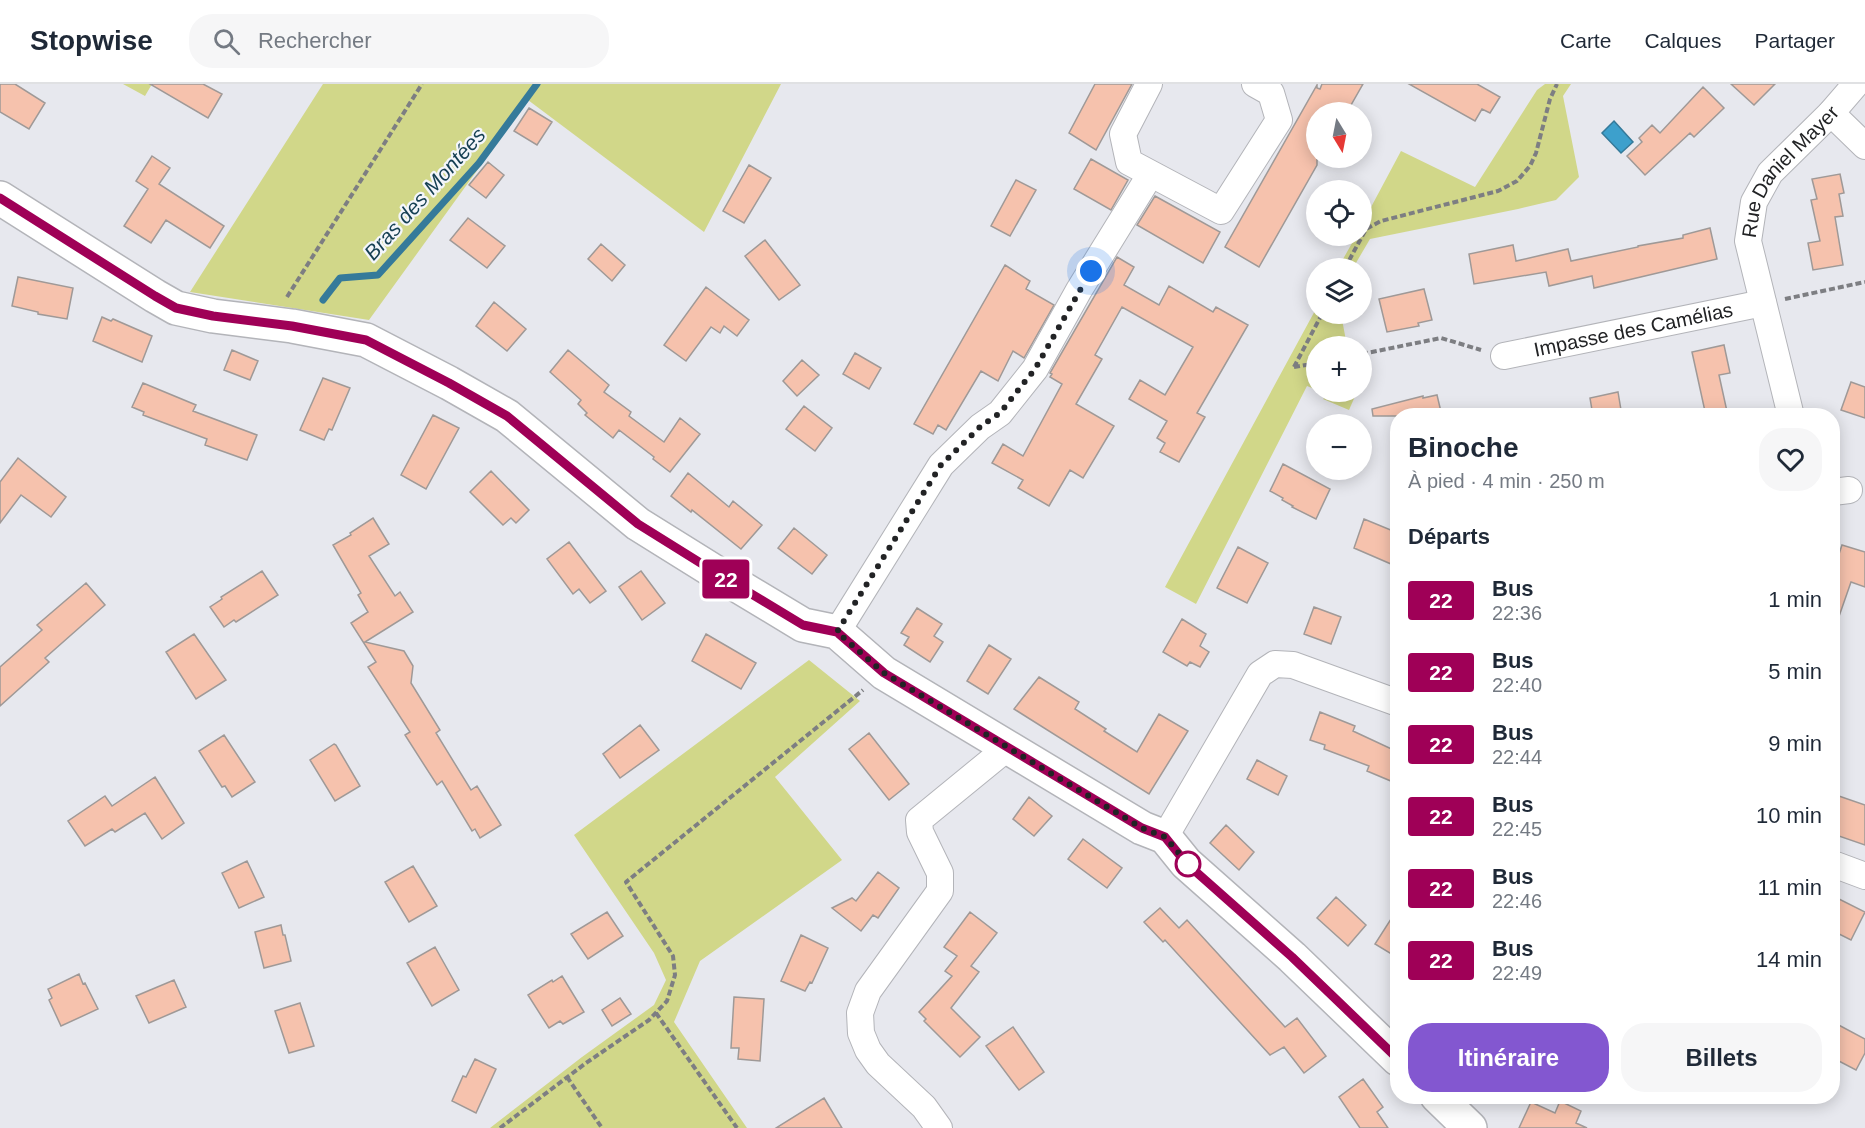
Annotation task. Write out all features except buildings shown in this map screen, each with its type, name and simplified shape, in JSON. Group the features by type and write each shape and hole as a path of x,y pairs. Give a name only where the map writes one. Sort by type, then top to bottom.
{"street":[{"path":"1149,84 1124,134 1129,162 1221,212 1279,120 1271,93 1255,84"},
{"name":"Rue Daniel Mayer","path":"1789,408 1748,241 1754,202 1770,173 1857,84"},
{"path":"1831,112 1865,146"},
{"path":"837,632 941,465 981,426 1000,413 1035,369 1079,290 1150,175"},
{"path":"0,198 176,308 366,340 507,416 638,524 803,625 837,632 884,673 1142,828 1165,837 1186,863 1292,957 1390,1051"},
{"name":"Impasse des Camélias","path":"1504,356 1763,303"},
{"path":"1165,837 1260,674 1275,664 1293,665 1390,700"},
{"path":"939,1128 924,1107 878,1064 868,1050 861,1033 860,1013 868,991 940,891 940,873 920,832 919,820 1006,748"},
{"path":"1840,867 1865,876"},
{"path":"1445,1104 1470,1128"}],"path":[{"path":"271,323 422,84"},
{"path":"1350,258 1366,229 1381,221 1498,191 1517,181 1530,166 1536,153 1550,99 1557,84"},
{"path":"1763,303 1865,282"},
{"path":"1372,352 1441,338 1504,356"},
{"path":"1306,344 1294,367 1306,365"},
{"path":"500,1128 567,1077 649,1020 667,1000 675,975 673,956 626,882 884,673"},
{"path":"656,1013 737,1128"},
{"path":"567,1077 602,1128"}],"green space":[{"path":"123,84 152,84 145,96"},
{"path":"323,84 781,84 704,232 528,100 369,320 190,292"},
{"path":"1545,84 1571,84 1563,96 1579,177 1556,200 1372,239 1372,205 1401,151 1475,187 1537,90"},
{"path":"1350,246 1366,246 1359,258 1344,258"},
{"path":"1308,324 1343,324 1345,336 1306,336 1306,388 1196,604 1165,587"},
{"path":"1330,402 1352,402 1349,410"},
{"path":"809,660 860,701 775,777 842,860 700,961 674,1022 747,1128 490,1128 654,1005 666,980 654,953 574,835"}],"water":[{"path":"1614,121 1633,142 1621,153 1602,133"}],"waterway":[{"name":"Bras des Montées","path":"323,300 340,278 378,275 479,163 537,84"}],"bus line":[{"name":"22","path":"0,198 176,308 366,340 507,416 638,524 803,625 837,632 884,673 1142,828 1165,837 1186,863 1292,957 1390,1051"}],"route":[{"path":"1091,271 1035,369 1000,413 981,426 941,465 837,632 884,673 1142,828 1165,837 1188,864"}]}
